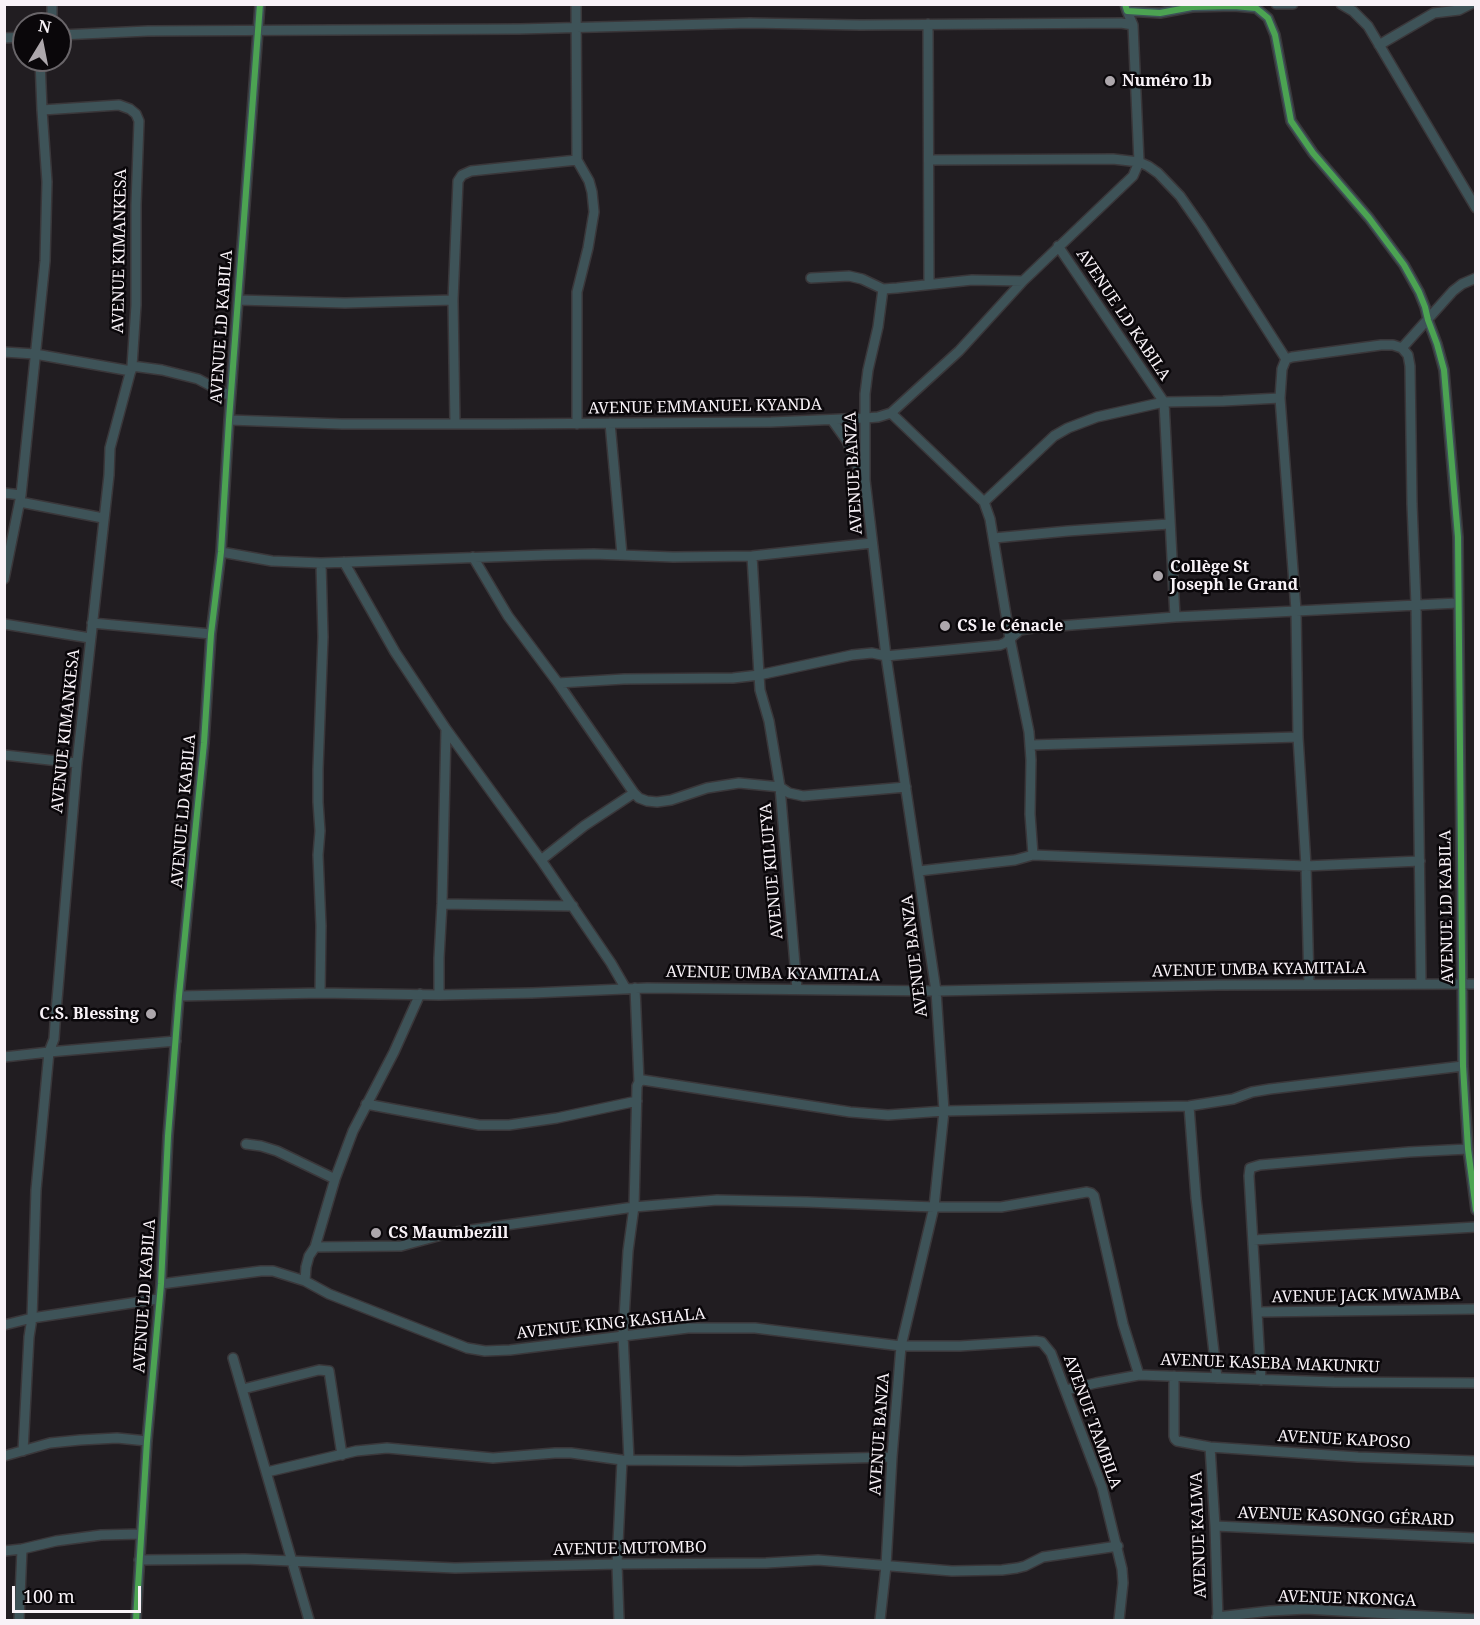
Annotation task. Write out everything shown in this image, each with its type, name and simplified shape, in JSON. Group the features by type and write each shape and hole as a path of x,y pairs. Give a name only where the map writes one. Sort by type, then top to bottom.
{"street":[{"name":"AVENUE LD KABILA","path":"136,1620 168,1136 179,996 204,743 211,634 222,552 230,396 260,4"},
{"path":"576,4 577,160 589,181 594,212 577,292 577,424"},
{"path":"1276,4 1293,4"},
{"path":"1341,4 1353,11 1368,26 1476,208"},
{"path":"1379,45 1434,14 1459,10 1471,4"},
{"name":"AVENUE LD KABILA","path":"1257,6 1268,18 1275,35 1291,121 1313,153 1369,218 1404,265 1425,307 1444,370 1458,537 1463,1066 1467,1149 1476,1210"},
{"path":"1126,8 1160,13 1192,7 1257,6"},
{"path":"1126,8 1133,25 1139,162"},
{"path":"72,34 258,29 577,28 750,23 1121,23 1133,25"},
{"path":"928,24 929,284"},
{"path":"4,579 20,498 45,261 47,182 40,72"},
{"name":"AVENUE KIMANKESA","path":"23,1451 32,1318 36,1190 49,1052 54,1039 77,763 109,476 110,448 131,368 136,305 139,121 130,109 118,105 42,110"},
{"path":"929,160 1113,159 1139,162 1148,166 1180,196 1286,359"},
{"path":"455,424 453,300 458,181 462,175 471,171 577,160"},
{"name":"AVENUE EMMANUEL KYANDA","path":"229,420 342,424 577,424 832,420 878,417 891,412 959,351 1058,246 1133,177 1139,162"},
{"name":"AVENUE LD KABILA","path":"1058,246 1164,402 1175,617"},
{"path":"811,278 849,276 862,279 883,289 972,280 1023,281"},
{"path":"1309,984 1306,866 1298,737 1296,610 1280,398 1282,369 1286,359 1292,357 1381,345 1402,348 1453,291 1476,278"},
{"name":"AVENUE BANZA","path":"880,1620 901,1346 934,1207 944,1111 936,991 920,871 886,656 866,480 865,394 883,289"},
{"path":"238,300 345,303 453,300"},
{"name":"AVENUE LD KABILA","path":"1402,348 1408,355 1410,366 1421,983"},
{"path":"4,352 162,370 207,383 230,396"},
{"path":"984,502 1054,436 1097,417 1164,402 1280,398"},
{"path":"891,412 984,502 994,538 1010,639 1024,702 1030,746 1030,814 1033,855"},
{"path":"832,420 847,441 859,470 866,480"},
{"path":"610,423 622,555"},
{"path":"4,493 103,518"},
{"path":"994,538 1169,524"},
{"path":"222,552 272,561 321,563 594,554 673,557 752,556 872,543"},
{"name":"AVENUE KILUFYA","path":"752,556 760,690 769,721 780,787 797,989"},
{"path":"473,557 508,616 639,798 657,802 671,800 706,788 740,783 780,787 789,793 803,796 906,788"},
{"path":"344,562 384,636 446,729 541,860 630,989 639,1082 637,1086 634,1207 628,1251 623,1335 626,1460 617,1564 619,1620"},
{"path":"320,993 318,802 323,637 321,563"},
{"path":"558,683 624,679 733,678 759,675 852,655 872,653 886,656 1000,645 1020,630 1033,628 1175,617 1458,603"},
{"path":"92,623 211,634"},
{"path":"4,624 90,638"},
{"path":"439,995 446,729"},
{"path":"1030,746 1298,737"},
{"path":"4,755 77,763"},
{"path":"541,860 584,826 634,793"},
{"path":"920,871 1015,860 1033,855 1306,866 1420,861"},
{"path":"442,904 573,906"},
{"name":"AVENUE UMBA KYAMITALA","path":"179,996 320,993 439,995 630,989 936,991 1309,984 1476,984"},
{"path":"305,1281 307,1262 315,1247 335,1179 353,1131 394,1052 420,994"},
{"path":"4,1057 176,1041"},
{"path":"639,1082 643,1080 878,1115 944,1111 1189,1106 1233,1100 1252,1092 1270,1089 1463,1066"},
{"path":"366,1104 479,1125 509,1125 637,1101"},
{"path":"1189,1106 1196,1198 1217,1378"},
{"path":"246,1144 277,1151 335,1179"},
{"path":"1261,1380 1250,1168 1467,1149"},
{"path":"315,1247 401,1246 449,1233 634,1207 717,1200 1001,1207 1082,1192 1091,1193 1095,1201 1123,1323 1139,1375"},
{"path":"1253,1240 1476,1227"},
{"name":"AVENUE KING KASHALA","path":"160,1284 273,1271 305,1281 329,1294 467,1348 485,1351 510,1350 688,1328 754,1328 901,1346 960,1347 1042,1342"},
{"path":"4,1325 32,1318 158,1299"},
{"name":"AVENUE JACK MWAMBA","path":"1257,1312 1476,1310"},
{"name":"AVENUE TAMBILA","path":"1042,1342 1051,1353 1102,1486 1122,1569 1123,1583 1119,1620"},
{"path":"233,1358 309,1620"},
{"path":"243,1389 319,1370 329,1371 342,1455"},
{"name":"AVENUE KASEBA MAKUNKU","path":"1065,1390 1139,1375 1346,1383 1476,1383"},
{"name":"AVENUE KAPOSO","path":"1174,1376 1174,1439 1210,1447 1358,1457 1476,1461"},
{"path":"4,1456 50,1443 117,1438 147,1441"},
{"name":"AVENUE KALWA","path":"1210,1447 1217,1619"},
{"path":"267,1472 356,1451 387,1448 493,1458 555,1453 626,1460 741,1461 892,1457"},
{"name":"AVENUE KASONGO GÉRARD","path":"1215,1527 1476,1538"},
{"path":"4,1551 101,1535 141,1534"},
{"name":"AVENUE MUTOMBO","path":"139,1560 245,1558 456,1568 766,1563 818,1560 952,1571 1002,1570 1025,1566 1043,1557 1118,1546"},
{"path":"18,1620 22,1549"},
{"name":"AVENUE NKONGA","path":"1217,1619 1270,1611 1306,1609 1476,1619"}],"cycle path":[{"path":"136,1620 147,1441 161,1284 168,1136 179,996 204,743 211,634 221,552 260,4"},
{"path":"1125,4 1127,11 1160,13 1192,7 1256,8 1268,18 1275,35 1291,121 1313,153 1369,218 1404,265 1419,292 1437,344 1444,370 1458,537 1463,1066 1468,1149 1476,1210"}],"place":[{"name":"Numéro 1b","path":"1110,81"},
{"name":"Collège St Joseph le Grand","path":"1158,576"},
{"name":"CS le Cénacle","path":"945,626"},
{"name":"C.S. Blessing","path":"151,1014"},
{"name":"CS Maumbezill","path":"376,1233"}]}
